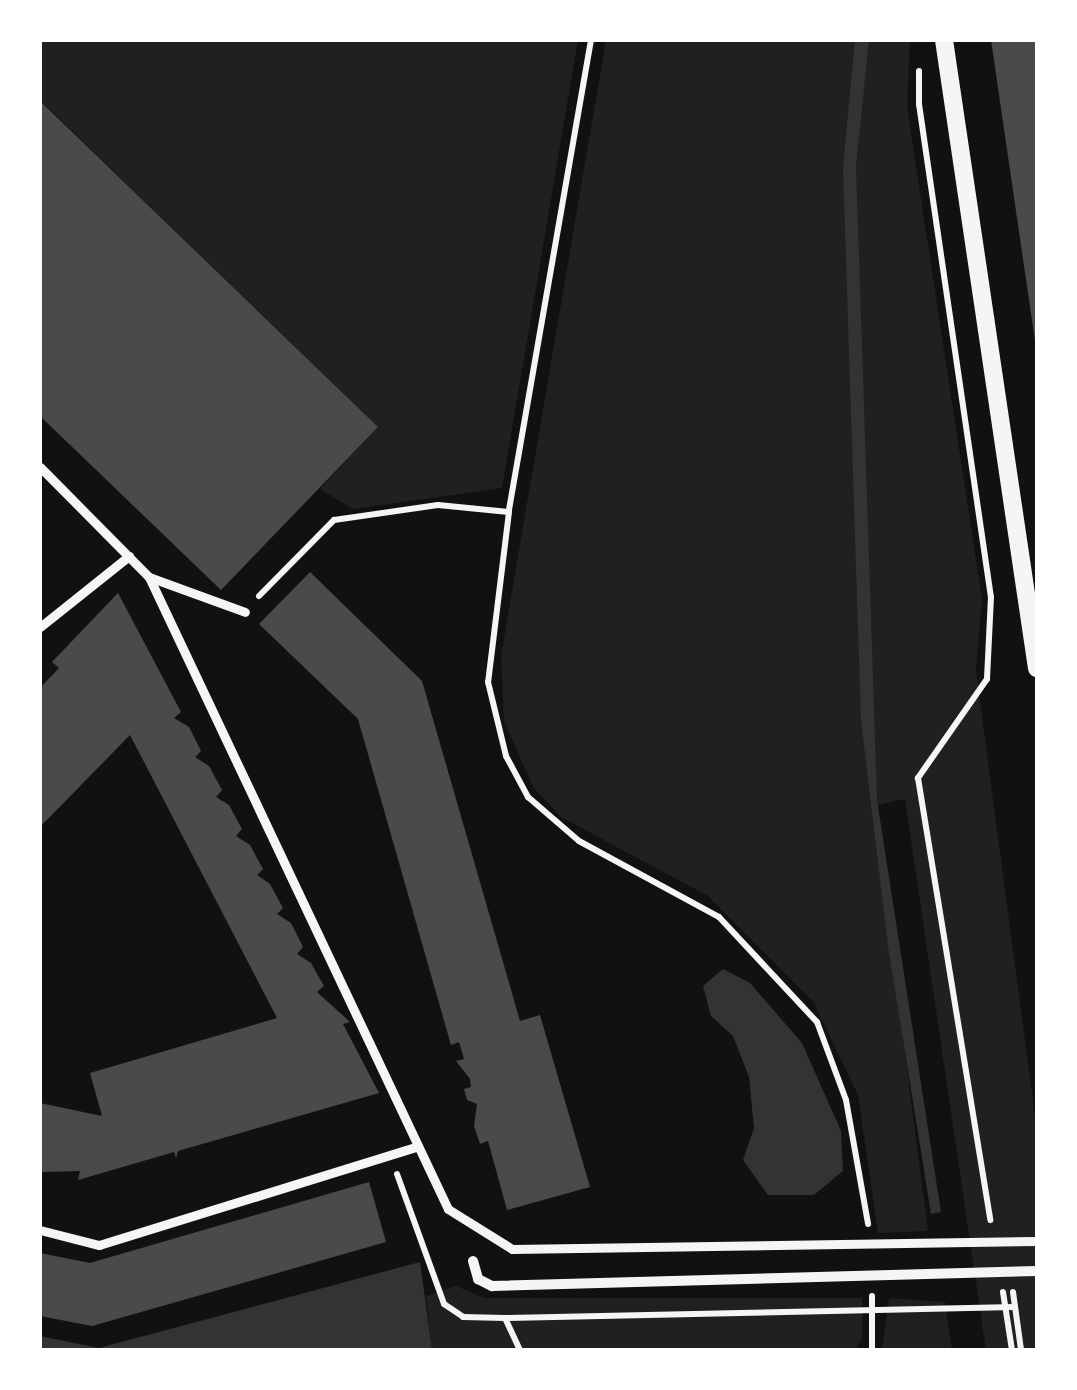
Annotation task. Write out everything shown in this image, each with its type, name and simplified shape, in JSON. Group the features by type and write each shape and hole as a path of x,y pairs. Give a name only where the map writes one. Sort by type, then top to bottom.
{"street":[{"path":"944,40 1037,668"},
{"path":"40,467 148,577 448,1209 512,1249 870,1248 1037,1241"},
{"path":"40,626 129,556"},
{"path":"148,577 245,612"},
{"path":"40,1230 99,1244 416,1147"},
{"path":"473,1261 478,1279 492,1286 1037,1272"}],"path":[{"path":"592,40 509,512 488,682 506,756 528,797 580,841 719,918 817,1022 846,1100 870,1248"},
{"path":"920,58 919,104 990,597 987,680 918,778 995,1245"},
{"path":"245,612 334,520 438,505 509,512"},
{"path":"390,1158 413,1211"},
{"path":"1005,1272 1012,1350"},
{"path":"872,1350 873,1275"},
{"path":"505,1318 872,1314 1010,1307"},
{"path":"1010,1307 1021,1350"}],"shaded area":[{"path":"40,40 578,40 502,488 353,509 320,489 378,427 40,100"},
{"path":"606,40 910,40 907,107 982,599 976,671 1037,1131 1037,1350 986,1350 905,799 873,806 928,1231 878,1233 858,1095 813,1001 708,896 561,817 533,787 504,721 501,656"},
{"path":"855,40 869,40 856,166 877,800 941,1212 931,1214 888,946 861,720 843,168"},
{"path":"723,969 750,983 802,1043 841,1131 843,1171 814,1195 768,1195 743,1160 754,1128 749,1077 733,1036 711,1016 703,986"},
{"path":"420,1262 432,1350 40,1350 40,1336 99,1348"},
{"path":"456,1286 484,1298 862,1298 862,1339 854,1350 432,1350 426,1296"},
{"path":"889,1298 945,1302 952,1350 882,1350"}],"building":[{"path":"991,40 1037,40 1037,341 1035,341"},
{"path":"40,101 378,427 221,590 40,416"},
{"path":"310,572 422,681 520,1021 540,1015 590,1187 507,1210 488,1141 480,1144 474,1126 477,1104 467,1100 464,1089 471,1087 470,1079 456,1061 464,1059 459,1042 451,1045 358,719 259,624"},
{"path":"118,593 181,712 174,718 189,727 201,751 195,757 209,766 222,790 216,797 229,805 242,829 236,836 250,845 263,869 257,875 270,884 283,908 277,914 291,923 303,947 297,954 311,963 324,986 317,992 350,1022 343,1024 379,1093 178,1151 176,1158 174,1152 78,1180 80,1171 40,1172 40,1103 102,1116 90,1073 277,1018 130,735 40,827 40,688 59,668 52,662"},
{"path":"369,1182 386,1242 92,1326 40,1316 40,1253 90,1263"}]}
